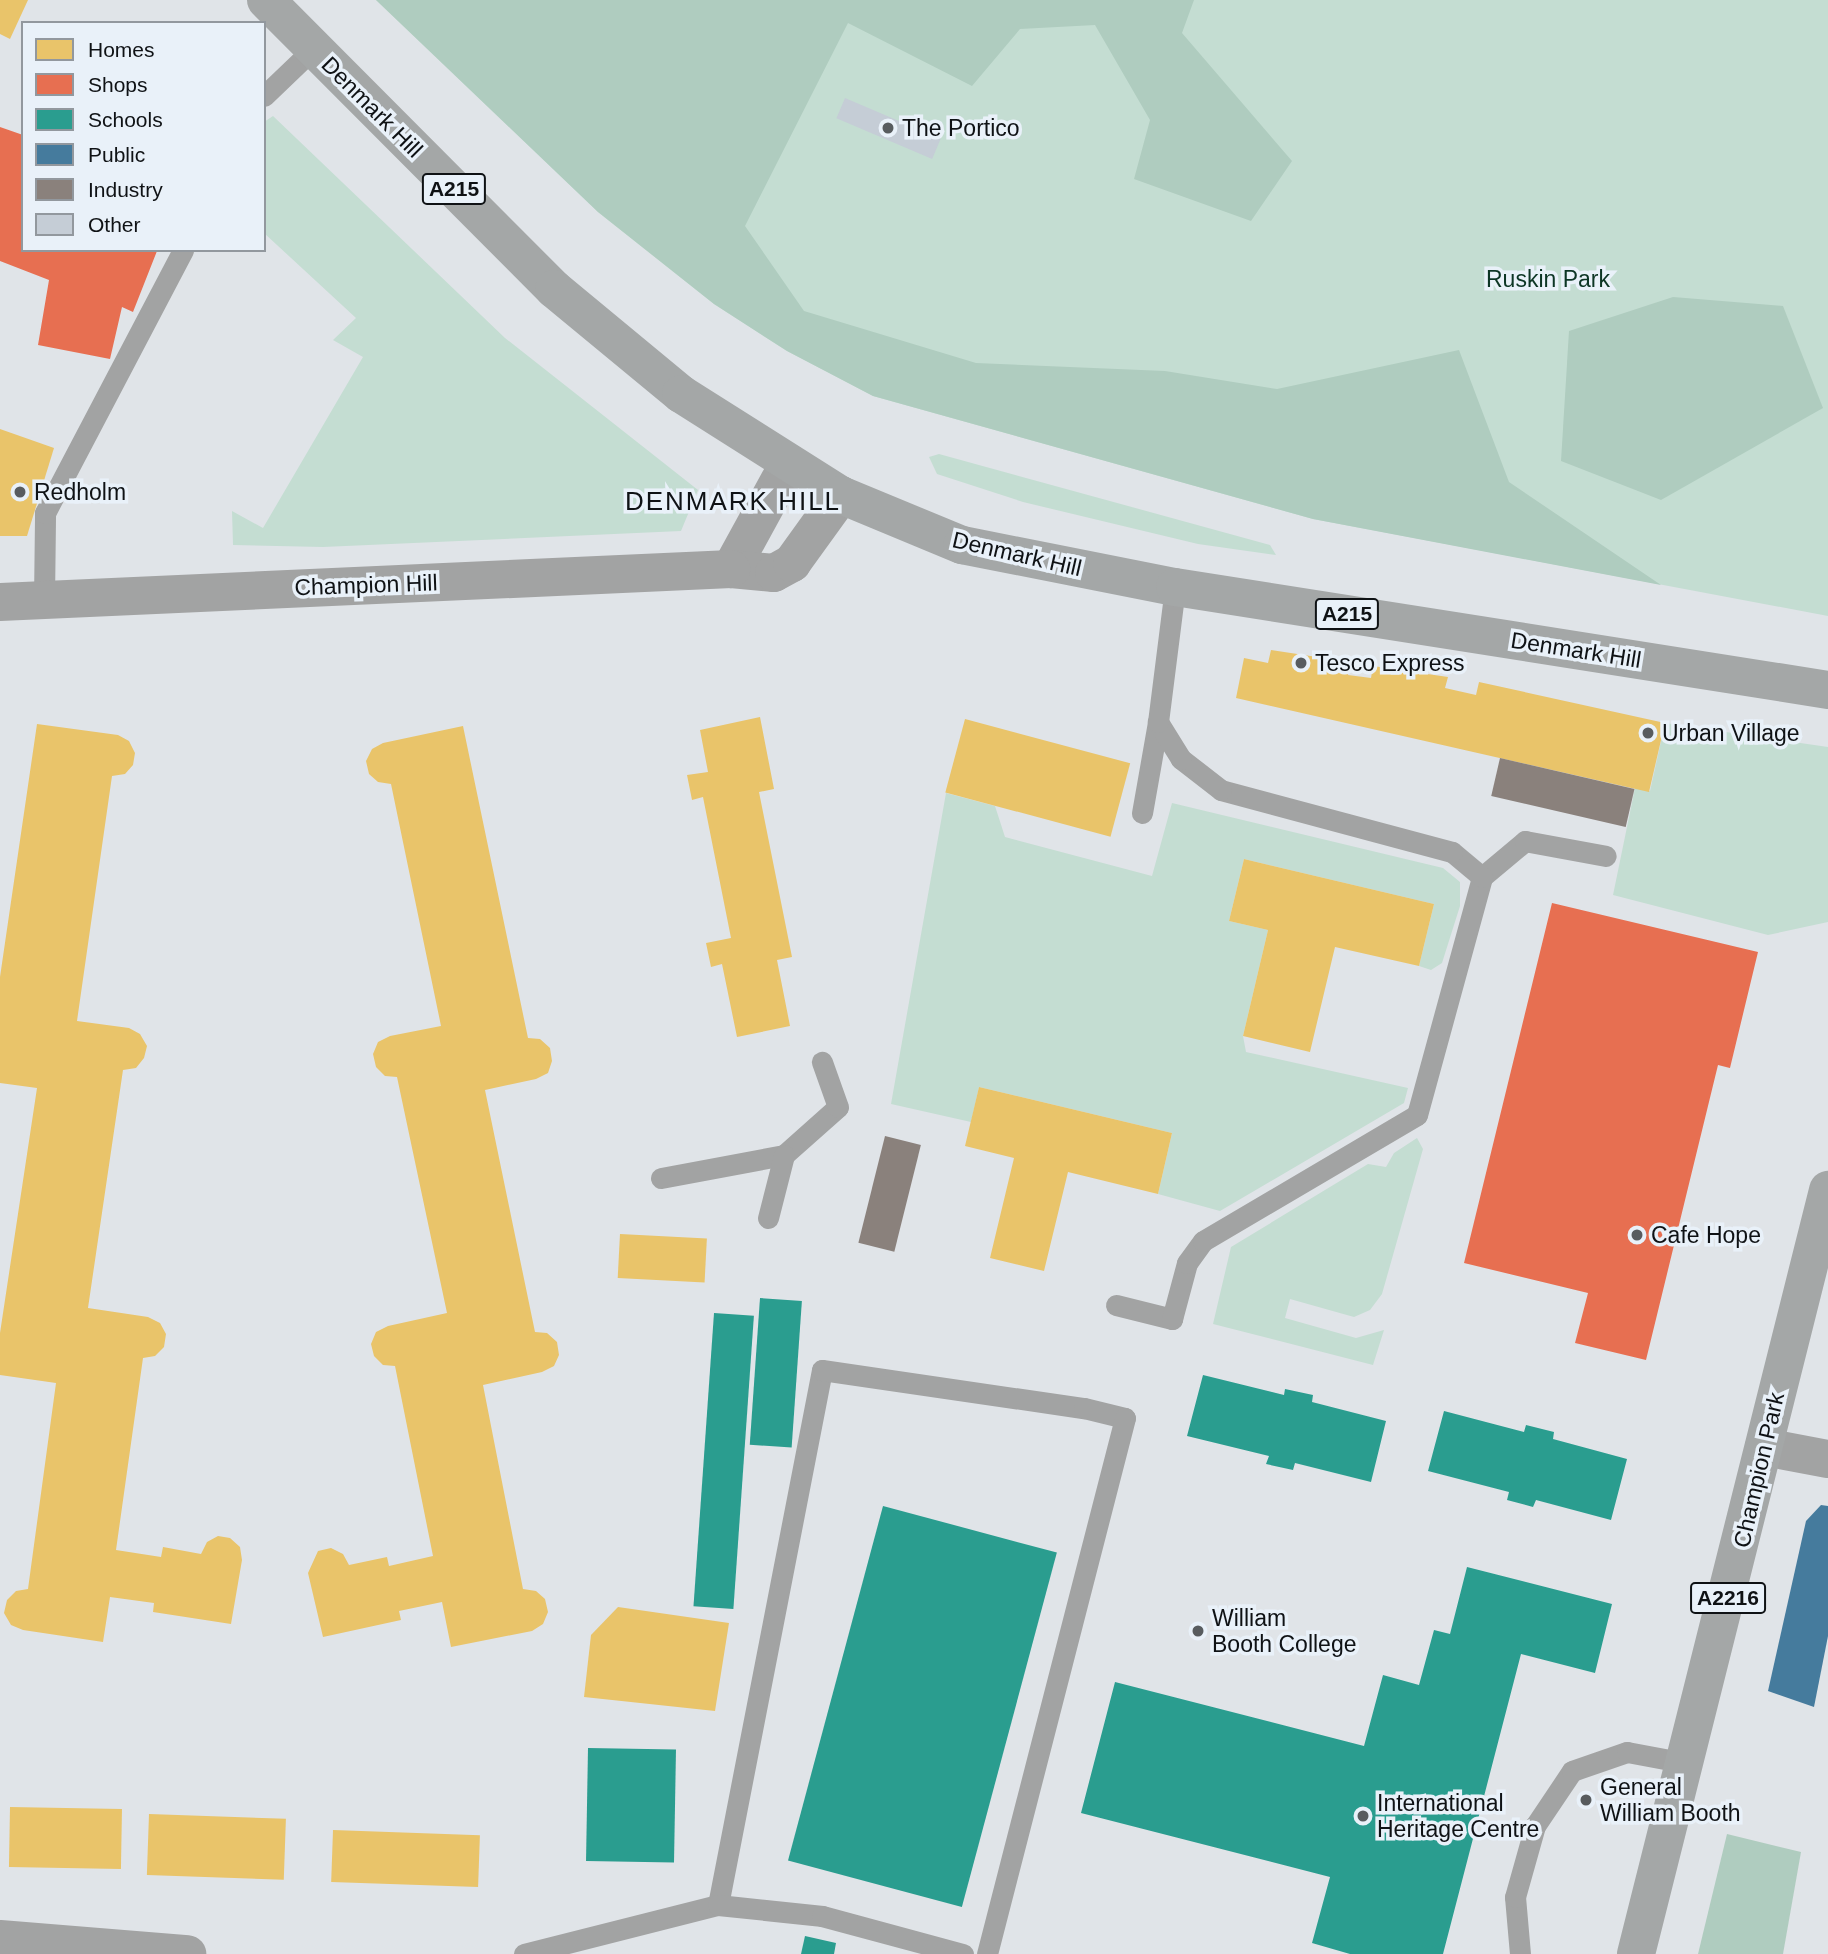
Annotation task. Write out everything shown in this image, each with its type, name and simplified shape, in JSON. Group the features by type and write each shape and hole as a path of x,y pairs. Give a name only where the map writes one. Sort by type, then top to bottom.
{"main road":[{"name":"Denmark Hill","path":"266,0 554,289 681,394 841,495 962,545 1175,587 1828,690"},
{"name":"Champion Park","path":"1636,1954 1828,1190"}],"street":[{"path":"731,569 789,463"},
{"name":"Champion Hill","path":"0,602 731,569 774,573 792,563 841,495"},
{"path":"1764,1447 1828,1459"},
{"path":"0,1939 187,1954"}],"lane":[{"path":"266,94 314,48"},
{"path":"44,600 45,513 182,252"},
{"path":"1142,813 1158,723 1175,587"},
{"path":"1158,723 1181,759 1221,790 1452,852 1482,877"},
{"path":"1116,1305 1172,1319 1187,1263 1203,1241 1417,1115 1482,877 1525,841 1606,856"},
{"path":"661,1178 784,1154 838,1107 822,1062"},
{"path":"768,1218 784,1154"},
{"path":"718,1905 822,1370 1084,1408 1125,1418 987,1954"},
{"path":"1520,1954 1515,1897 1535,1826 1572,1771 1627,1752 1686,1763"},
{"path":"524,1954 718,1905 822,1916 963,1954"}],"green space":[{"name":"Ruskin Park","path":"376,0 1828,0 1828,616 1313,519 873,396 787,351 714,304 598,212"},
{"path":"376,0 1194,0 1182,33 1292,161 1251,221 1134,179 1150,120 1095,25 1020,29 972,86 848,23 745,226 804,311 976,363 1165,371 1277,389 1459,350 1509,482 1661,585 1313,519 873,396 787,351 714,304 598,212"},
{"path":"273,116 505,338 698,490 681,531 323,547 233,545 232,511 263,528 363,357 333,340 356,318 266,235 266,121"},
{"path":"1673,297 1783,306 1823,408 1661,500 1561,461 1569,331"},
{"path":"939,454 1270,545 1276,555 1198,544 1023,502 937,474 929,457"},
{"path":"1665,723 1828,747 1828,922 1768,935 1613,895 1635,788 1650,791"},
{"path":"946,793 995,806 1005,837 1152,876 1172,803 1443,868 1460,882 1460,906 1442,963 1431,970 1419,966 1434,904 1244,859 1229,921 1268,930 1243,1036 1246,1052 1408,1088 1404,1103 1220,1211 1158,1194 1172,1133 979,1087 971,1122 891,1104"},
{"path":"1417,1138 1423,1149 1382,1294 1370,1310 1354,1317 1290,1299 1285,1318 1356,1338 1384,1330 1373,1365 1213,1324 1231,1247 1368,1164 1386,1167 1394,1153"},
{"path":"1727,1834 1801,1852 1783,1954 1698,1954"}],"building: Homes":[{"path":"0,0 28,0 10,39 0,34"},
{"name":"Redholm","path":"0,429 54,448 27,536 0,536"},
{"path":"1271,650 1350,662 1348,675 1371,678 1373,666 1448,677 1445,688 1476,695 1479,682 1665,723 1649,792 1236,698 1244,658 1268,663"},
{"path":"760,717 774,789 759,792 792,957 777,960 790,1026 737,1037 722,964 711,967 706,943 731,938 703,797 692,800 687,775 708,772 700,730"},
{"path":"965,719 1130,763 1111,837 945,792"},
{"path":"37,724 118,735 129,741 135,753 133,765 125,774 112,776 77,1021 129,1028 140,1034 147,1046 144,1058 136,1068 123,1070 88,1308 148,1317 160,1323 166,1334 164,1347 155,1356 143,1358 116,1550 161,1557 163,1547 201,1554 207,1542 218,1536 230,1538 240,1547 242,1560 231,1624 153,1612 154,1603 110,1597 103,1642 23,1630 11,1625 4,1613 7,1600 16,1591 28,1589 56,1383 0,1375 0,1333 37,1088 0,1083 0,977"},
{"path":"463,726 528,1038 540,1039 550,1048 552,1061 548,1073 536,1079 485,1090 535,1332 547,1333 557,1342 559,1355 554,1366 542,1372 483,1385 523,1589 536,1591 545,1599 548,1612 543,1624 532,1631 451,1647 442,1602 399,1611 401,1620 323,1637 308,1573 318,1551 331,1548 343,1554 349,1565 387,1557 389,1566 433,1556 395,1366 383,1365 374,1356 371,1344 376,1332 388,1326 447,1313 397,1077 385,1076 376,1067 373,1054 378,1042 390,1036 441,1026 391,784 378,782 369,774 366,761 372,749 383,743"},
{"path":"1244,859 1434,904 1419,966 1335,947 1310,1052 1243,1036 1268,930 1229,921"},
{"path":"979,1087 1172,1133 1158,1194 1068,1172 1044,1271 990,1258 1014,1158 965,1146"},
{"path":"620,1234 707,1239 705,1282 618,1278"},
{"path":"618,1607 729,1623 715,1711 584,1697 591,1635"},
{"path":"10,1807 122,1809 121,1869 9,1867"},
{"path":"149,1814 286,1819 284,1880 147,1875"},
{"path":"333,1830 480,1835 478,1887 331,1882"}],"building: Shops":[{"path":"0,127 21,134 21,252 157,252 133,312 122,307 110,359 38,345 49,280 0,261"},
{"path":"1552,903 1758,952 1730,1068 1718,1065 1646,1360 1575,1343 1588,1293 1464,1263"}],"building: Schools":[{"path":"760,1298 802,1301 792,1448 750,1445"},
{"path":"714,1313 754,1316 733,1609 693,1606"},
{"path":"1203,1375 1284,1395 1285,1389 1313,1395 1312,1402 1386,1421 1371,1482 1295,1463 1293,1470 1266,1464 1269,1456 1187,1436"},
{"path":"1444,1411 1524,1432 1526,1425 1554,1432 1553,1439 1627,1459 1611,1520 1536,1500 1533,1507 1507,1500 1509,1492 1428,1471"},
{"path":"883,1506 1057,1553 962,1907 788,1860"},
{"path":"1467,1567 1612,1604 1595,1673 1521,1654 1443,1954 1350,1954 1312,1943 1330,1877 1081,1813 1115,1682 1364,1746 1383,1675 1419,1685 1434,1630 1450,1634"},
{"path":"588,1748 676,1750 674,1863 586,1861"},
{"path":"805,1936 836,1943 834,1954 801,1954"}],"building: Public":[{"path":"1821,1505 1828,1506 1828,1636 1814,1707 1768,1691 1806,1521"}],"building: Industry":[{"path":"1500,758 1634,789 1626,827 1491,796"},
{"path":"885,1136 921,1145 894,1252 858,1243"}],"building: Other":[{"name":"The Portico","path":"845,98 941,139 932,159 836,118"}],"place":[{"name":"The Portico","path":"888,128"},
{"name":"Redholm","path":"20,492"},
{"name":"Tesco Express","path":"1301,663"},
{"name":"Urban Village","path":"1648,733"},
{"name":"Cafe Hope","path":"1637,1235"},
{"name":"William Booth College","path":"1198,1631"},
{"name":"General William Booth","path":"1586,1800"},
{"name":"International Heritage Centre","path":"1363,1816"}],"district":[{"name":"DENMARK HILL","path":"733,502"}]}
